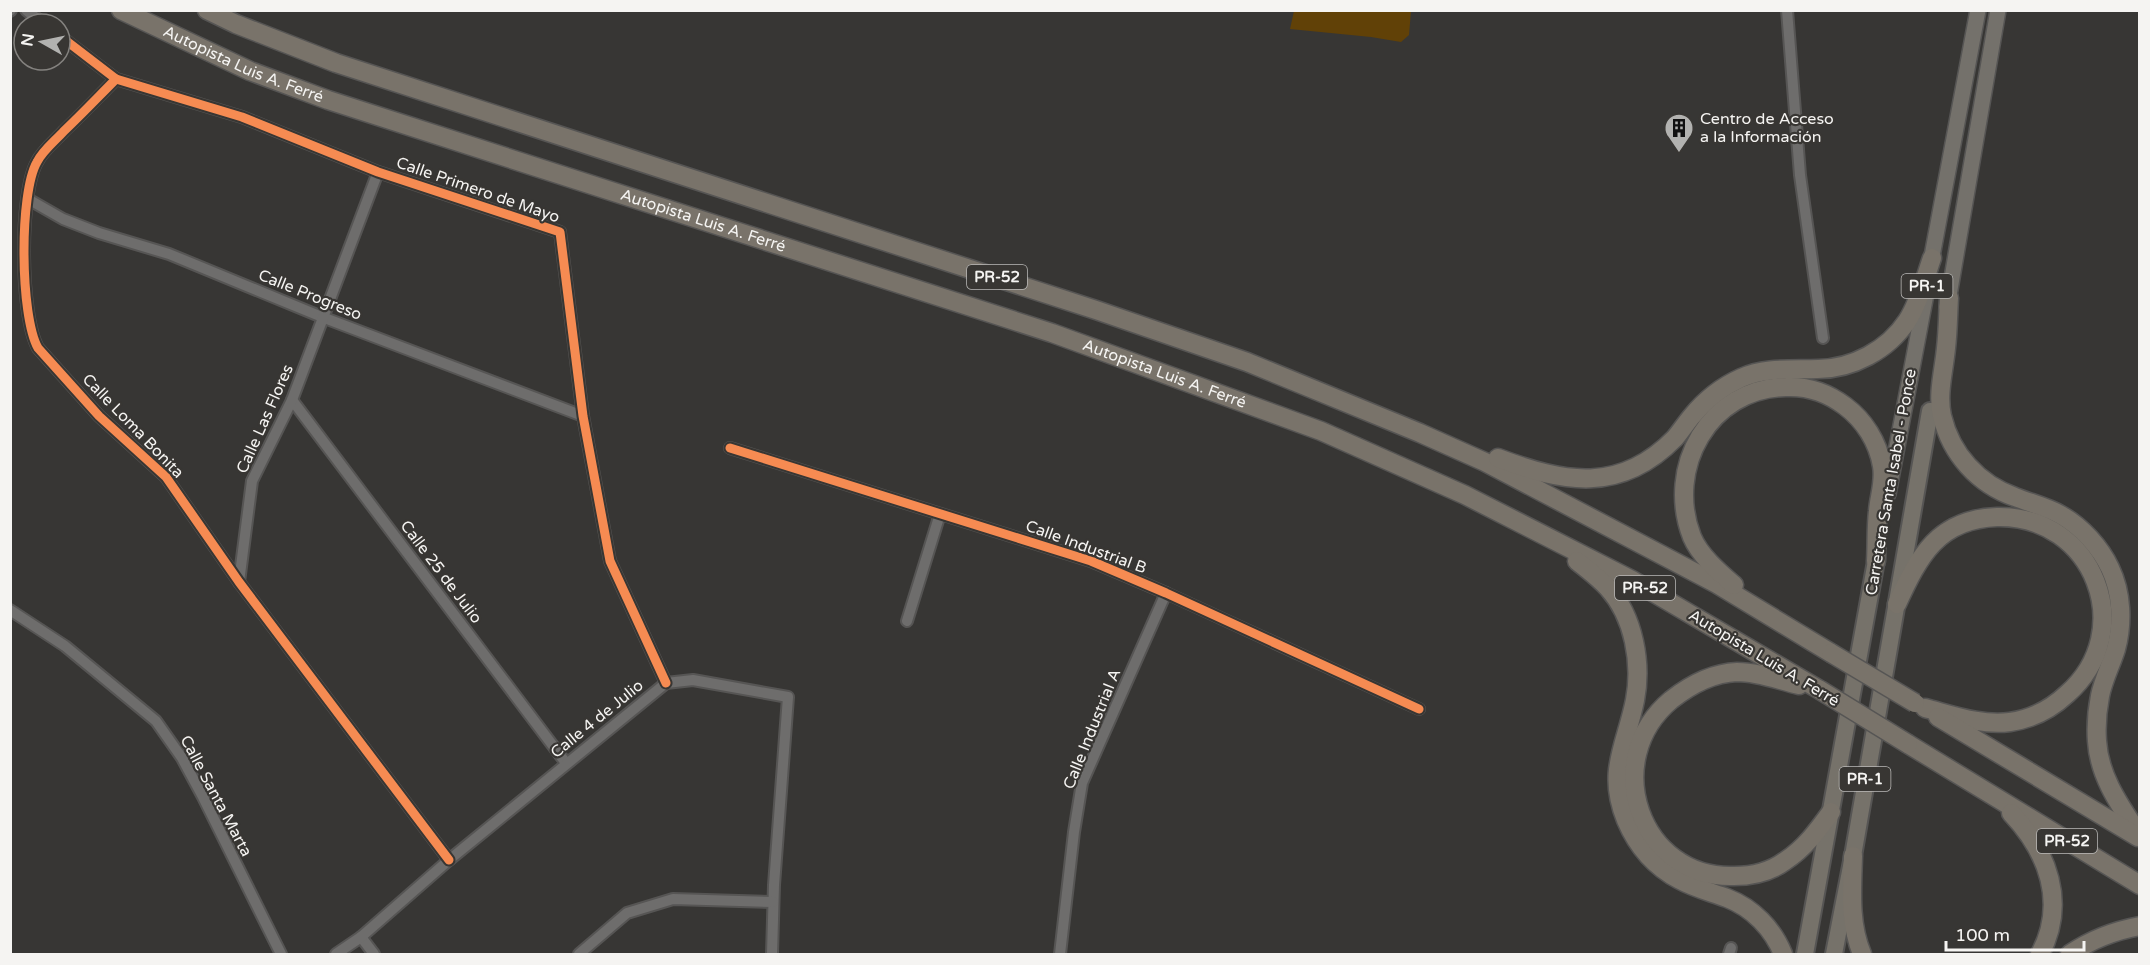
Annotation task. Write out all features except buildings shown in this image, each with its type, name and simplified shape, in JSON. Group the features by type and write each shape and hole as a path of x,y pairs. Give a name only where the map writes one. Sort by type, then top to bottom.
{"highway":[{"name":"Autopista Luis A. Ferré","path":"121,10 250,70 328,100 1059,335 1321,431 1465,495 1632,580 1820,690 2139,885"},
{"name":"PR-52","path":"207,10 236,24 336,63 1096,310 1247,362 1420,432 1506,473 1717,584 2139,837"},
{"path":"1420,432 1456,439 1503,460 1553,476 1599,479 1617,474 1646,460 1662,449 1676,437 1707,399 1743,376 1774,370 1830,369 1873,354 1907,321 1932,258"},
{"path":"1949,298 1940,394 1942,414 1956,450 1968,467 1982,480 2001,492 2061,515 2076,525 2101,554 2110,569 2118,592 2119,634 2100,695 2097,744 2103,770 2112,793 2139,837"},
{"path":"1759,610 1713,567 1693,540 1688,524 1685,499 1690,455 1698,439 1710,421 1726,406 1744,395 1761,389 1778,387 1798,386 1815,390 1839,400 1853,411 1865,426 1876,444 1882,466 1883,483 1878,510 1876,561"},
{"name":"Carretera Santa Isabel - Ponce","path":"1834,954 1930,411"},
{"path":"1465,495 1532,536 1574,558 1595,575 1618,601 1628,622 1636,659 1635,700 1617,771 1619,799 1635,838 1645,853 1660,868 1678,880 1729,899 1755,915 1778,941 1783,954"},
{"path":"1897,604 1914,567 1936,539 1971,521 2007,517 2038,523 2071,543 2091,571 2101,598 2100,643 2094,660 2082,679 2058,702 2040,713 2009,722 1973,720 1920,706"},
{"name":"Carretera Santa Isabel - Ponce","path":"1805,954 1876,561"},
{"path":"1820,690 1768,676 1737,672 1722,673 1694,684 1663,707 1649,725 1640,740 1634,764 1633,784 1645,822 1656,839 1680,861 1711,875 1749,876 1768,871 1809,843 1831,812"},
{"path":"1995,796 2032,837 2045,861 2050,879 2052,902 2049,930 2040,954"},
{"path":"1853,856 1852,912 1854,931 1862,954"},
{"path":"2070,954 2092,940 2139,926"}],"main road":[{"name":"Carretera Santa Isabel - Ponce","path":"1876,561 1978,10"},
{"name":"Carretera Santa Isabel - Ponce","path":"1930,411 1998,10"}],"street":[{"path":"1787,10 1800,175 1823,338"},
{"name":"Calle Primero de Mayo","path":"72,45 116,79 242,117 378,172 560,231 583,416 610,561 666,683"},
{"name":"Calle Loma Bonita","path":"116,79 44,151 32,174 28,199 24,268 27,309 33,339 38,348 99,416 166,477 239,582 449,860"},
{"name":"Calle Las Flores","path":"239,582 252,481 292,400 378,172"},
{"name":"Calle Progreso","path":"28,199 63,219 99,233 169,254 322,317 583,416"},
{"name":"Calle 25 de Julio","path":"292,400 566,764"},
{"name":"Calle Industrial B","path":"730,447 1091,561 1419,709"},
{"path":"907,621 940,514"},
{"name":"Calle Industrial A","path":"1060,954 1082,783 1166,593"},
{"name":"Calle Santa Marta","path":"10,610 66,646 156,721 182,758 203,797 281,954"},
{"name":"Calle 4 de Julio","path":"336,954 360,937 449,860 666,683 693,680 788,697 773,902 772,954"},
{"path":"579,954 627,913 673,899 773,902"},
{"path":"360,937 374,954"}],"shaded area":[{"path":"1294,11 1411,11 1409,35 1401,42 1290,29"}],"cycle path":[{"path":"72,45 116,79 242,117 378,172 560,232 583,416 610,561 666,683"},
{"path":"116,79 46,150 37,162 31,178 25,226 25,283 32,332 38,348 99,416 166,477 239,582 449,860"},
{"path":"730,448 1091,561 1419,709"}],"place":[{"name":"Centro de Acceso a la Información","path":"1679,154"}]}
